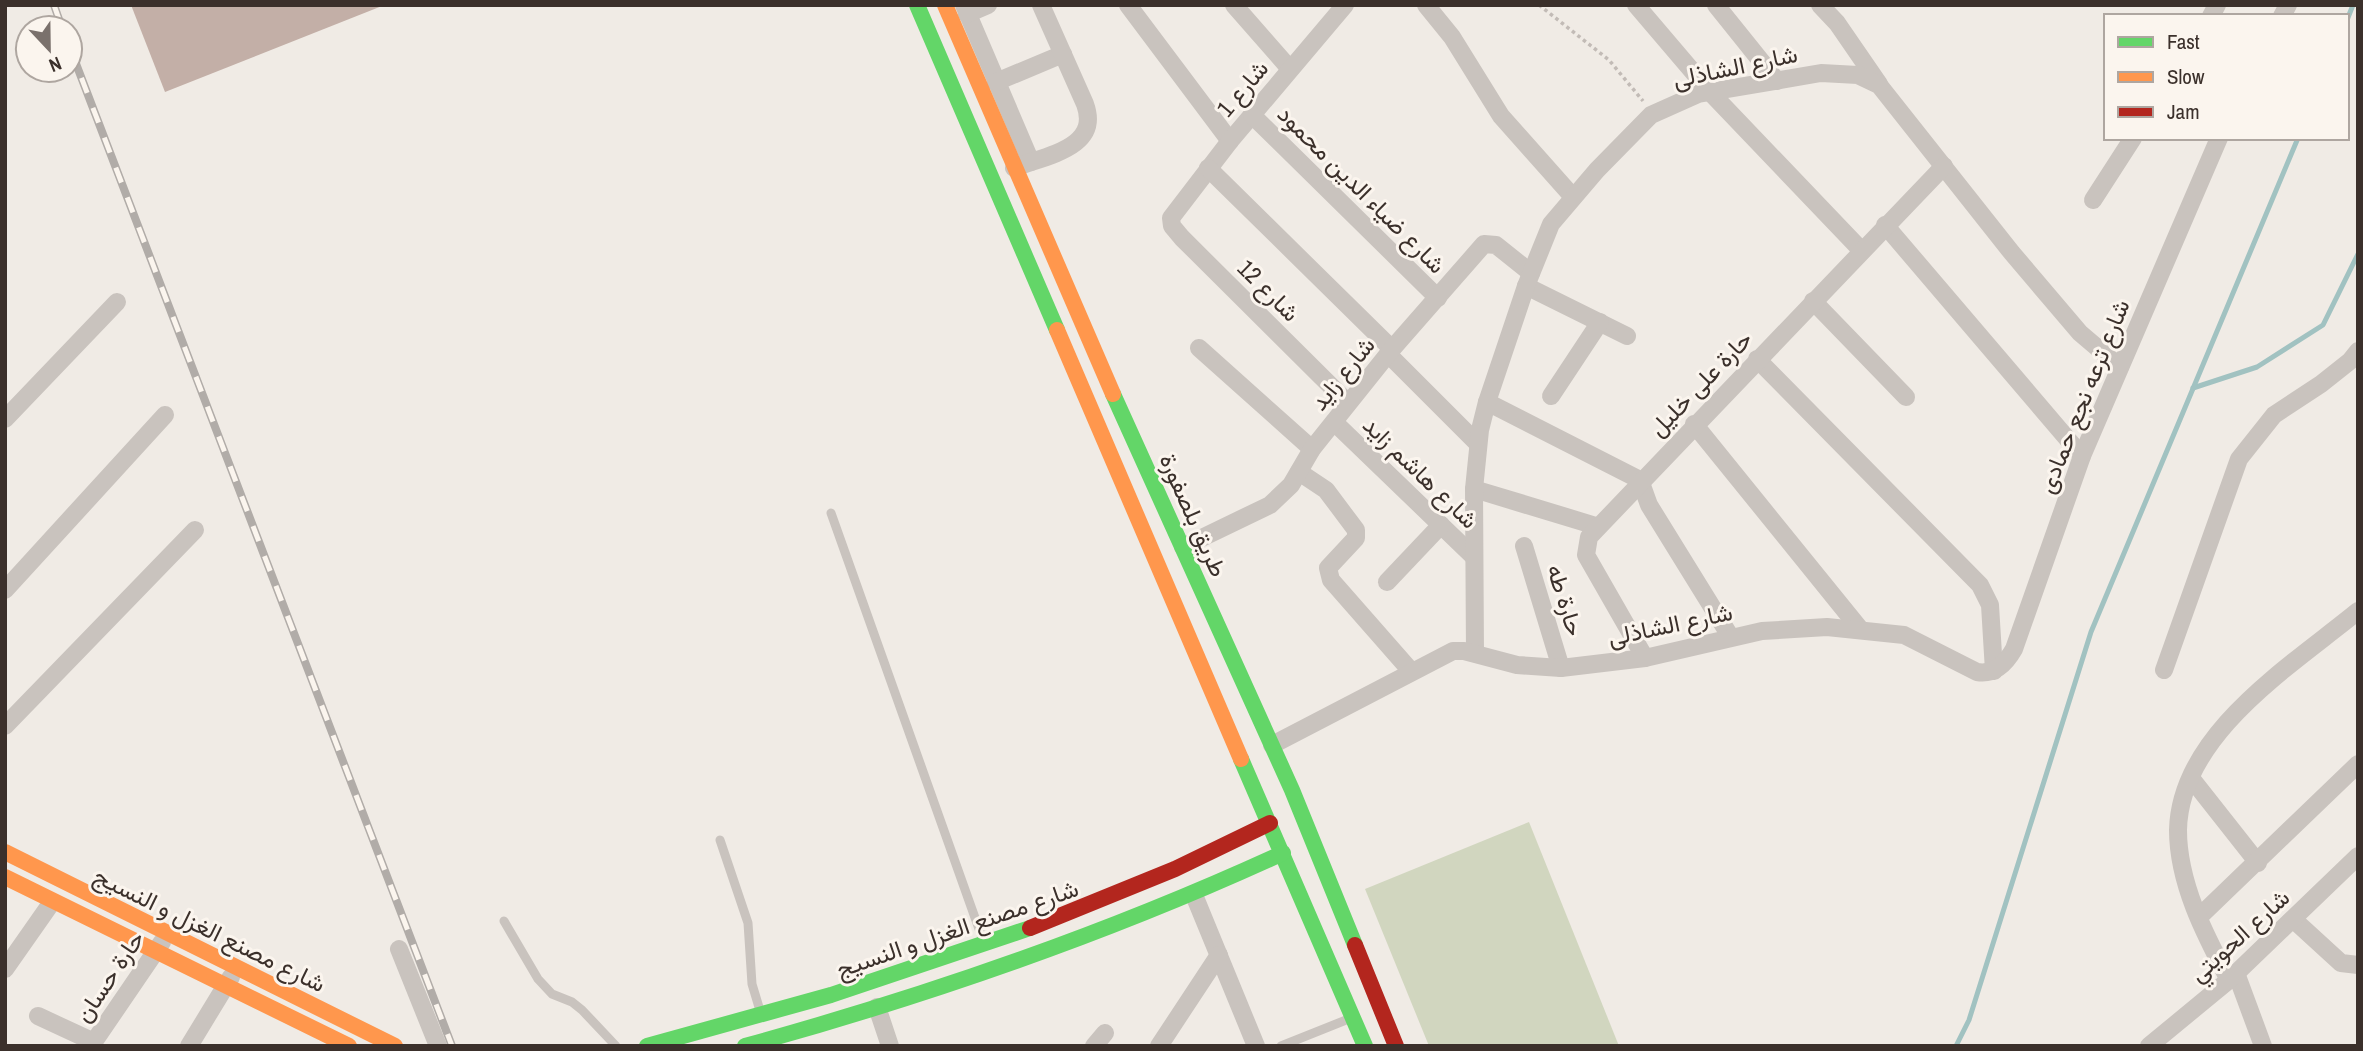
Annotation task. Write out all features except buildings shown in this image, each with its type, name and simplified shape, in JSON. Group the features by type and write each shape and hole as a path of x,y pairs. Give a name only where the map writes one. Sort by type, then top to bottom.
{"main road":[{"path":"917,5 1365,1046"},
{"name":"طريق بلصفورة","path":"945,5 1023,165 1136,442 1272,745 1396,1046"},
{"path":"1108,454 1136,442"},
{"name":"شارع مصنع الغزل و النسيج","path":"647,1046 762,1016 984,945 1119,895 1270,823"},
{"name":"شارع مصنع الغزل و النسيج","path":"5,852 395,1046"},
{"name":"شارع مصنع الغزل و النسيج","path":"745,1046 877,1007 1129,921 1194,895 1283,853"},
{"name":"شارع مصنع الغزل و النسيج","path":"5,877 349,1046"},
{"path":"1119,895 1129,921"},
{"path":"984,945 993,968"},
{"path":"762,1016 770,1039"}],"street":[{"path":"988,5 965,10 996,82 1023,165 1077,143 1088,129 1087,111 1041,5"},
{"path":"1128,5 1230,141"},
{"path":"1234,5 1290,69"},
{"name":"شارع 1","path":"1179,205 1345,5"},
{"path":"1426,5 1452,37 1501,116 1573,197"},
{"path":"1636,5 1710,93 1861,250"},
{"path":"1716,5 1777,81"},
{"path":"1820,5 1837,23 1879,85 2012,253 2080,333 2120,367"},
{"path":"996,82 1063,54"},
{"name":"شارع الشاذلى","path":"1475,653 1473,556 1478,444 1487,402 1528,279 1551,224 1651,115 1686,98 1821,73 1857,75 1879,85"},
{"name":"شارع ضياء الدين محمود","path":"1252,115 1438,298"},
{"path":"2093,200 2132,140"},
{"name":"شارع ترعه نجع حمادى","path":"1994,671 2002,666 2014,649 2082,456 2218,140"},
{"name":"حارة على خليل","path":"1645,658 1586,555 1585,546 1596,526 1944,166"},
{"path":"1208,168 1390,351 1478,444"},
{"name":"شارع 12","path":"1179,205 1171,218 1177,232 1348,403"},
{"path":"1885,225 2082,456"},
{"name":"شارع زايد","path":"1183,547 1270,505 1292,485 1312,449 1348,403 1484,244 1490,242 1528,279"},
{"path":"1528,279 1600,323 1627,336"},
{"path":"1813,301 1906,397"},
{"path":"5,419 117,302"},
{"path":"1551,396 1600,323"},
{"path":"1199,348 1312,449"},
{"path":"2164,670 2239,459 2274,415 2321,384 2358,351"},
{"path":"1757,359 1980,585 1990,605 1994,671"},
{"path":"1487,402 1640,481 1649,505 1730,636"},
{"path":"5,590 164,415"},
{"name":"شارع هاشم زايد","path":"1334,422 1473,556"},
{"path":"1694,424 1860,629"},
{"path":"1299,472 1326,491 1356,530 1356,538 1328,568 1331,580 1410,670"},
{"path":"1474,489 1596,526"},
{"path":"1387,582 1441,525"},
{"path":"5,726 195,530"},
{"name":"حارة طه","path":"1524,546 1561,668"},
{"path":"2263,1046 2232,977 2199,916 2184,875 2178,830 2182,804 2203,754 2236,711 2358,611"},
{"name":"شارع الشاذلى","path":"1272,745 1410,670 1453,651 1475,653 1517,665 1561,668 1645,658 1730,636 1795,628 1860,629 1904,635 1977,672 1994,671"},
{"path":"2199,916 2258,863 2358,764"},
{"path":"2191,778 2258,863"},
{"name":"شارع الحويتي","path":"2149,1046 2232,977 2358,856"},
{"path":"1194,895 1219,955 1249,1041"},
{"path":"5,969 52,902"},
{"path":"2294,920 2341,963 2358,965"},
{"name":"حارة حسان","path":"92,1044 168,933"},
{"path":"399,950 438,1046"},
{"path":"1159,1046 1219,955"},
{"path":"189,1046 238,968"},
{"path":"877,1007 890,1046"},
{"path":"38,1016 92,1044"}],"lane":[{"path":"831,513 984,945"},
{"path":"720,840 748,923 752,984 762,1016"},
{"path":"504,921 538,979 552,994 572,1002 582,1010 616,1046"},
{"path":"1281,1046 1354,1017"}],"path":[{"path":"1539,5 1609,60 1636,91 1651,115"}],"green space":[{"path":"1529,822 1619,1046 1429,1046 1365,889"}],"waterway":[{"path":"2349,15 2353,5"},
{"path":"1956,1046 1969,1020 2091,632 2297,140"},
{"path":"2193,388 2257,367 2323,325 2358,254"}],"railway":[{"path":"54,5 57,14"},
{"path":"84,84 452,1046"}],"traffic: fast":[{"path":"917,5 1057,330"},
{"path":"1113,394 1292,790 1355,945"},
{"path":"1241,759 1365,1046"},
{"path":"745,1046 883,1006 1085,936 1283,853"},
{"path":"647,1046 831,995 1030,928"}],"traffic: slow":[{"path":"945,5 1113,394"},
{"path":"1057,330 1241,759"},
{"path":"5,852 395,1046"},
{"path":"5,877 349,1046"}],"traffic: jam":[{"path":"1030,928 1175,869 1270,823"},
{"path":"1355,945 1396,1046"}]}
